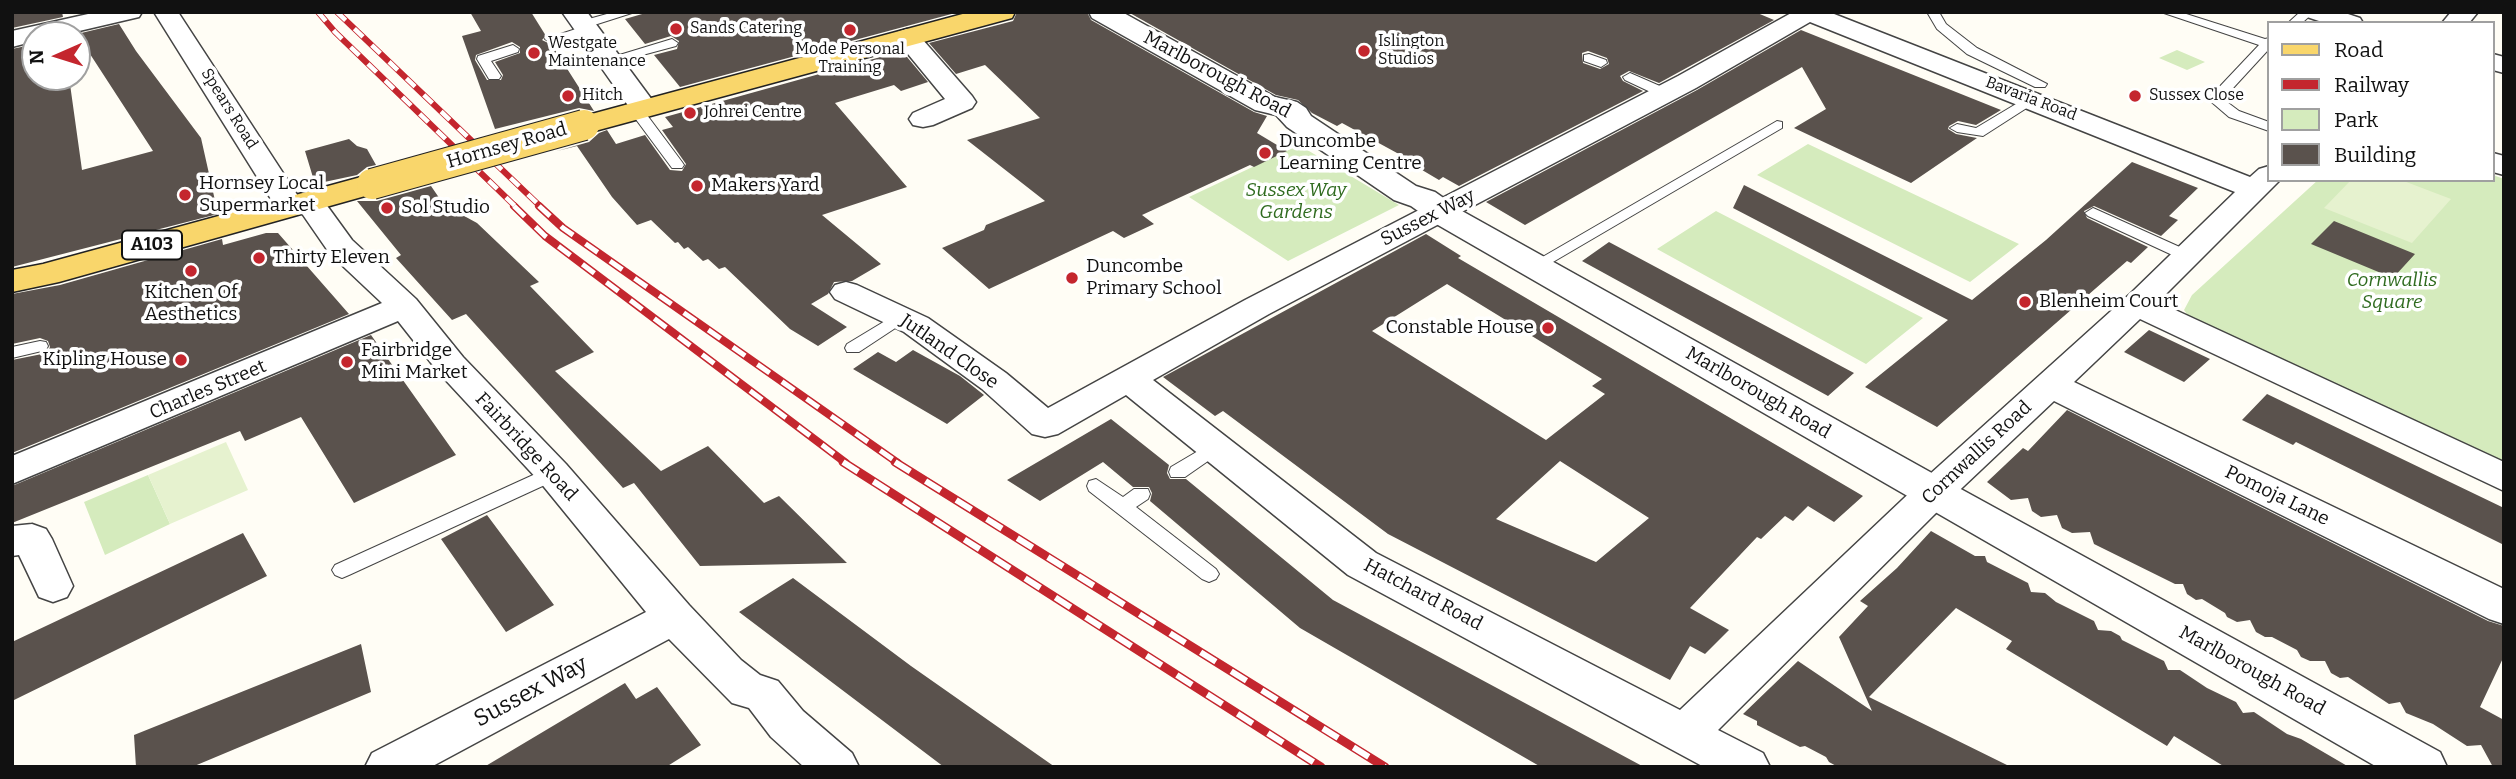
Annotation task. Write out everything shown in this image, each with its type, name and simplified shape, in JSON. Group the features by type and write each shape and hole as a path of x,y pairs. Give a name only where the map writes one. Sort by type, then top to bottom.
{"main road":[{"name":"Hornsey Road","path":"12,281 47,274 640,109 1002,12"}],"street":[{"path":"12,39 130,12"},
{"name":"Spears Road","path":"166,12 300,204"},
{"name":"Marlborough Road","path":"1102,12 1266,104 1286,108 1295,114 1298,121 1405,193 1423,199 1438,211 1933,493 2422,767"},
{"path":"2316,12 2345,21"},
{"name":"Bavaria Road","path":"1809,13 2035,91 2262,182"},
{"name":"Sussex Way","path":"1045,425 1809,13"},
{"path":"580,22 609,60 640,109"},
{"path":"907,37 962,102 923,119"},
{"name":"Cornwallis Road","path":"1685,733 1933,493 2137,305 2262,182"},
{"name":"Fairbridge Road","path":"300,204 404,306 451,365 553,473 674,617 726,672 836,767"},
{"name":"Jutland Close","path":"846,292 916,324 994,381 1045,425"},
{"path":"2137,305 2504,478"},
{"name":"Charles Street","path":"12,471 404,306"},
{"name":"Hatchard Road","path":"1128,378 1362,564 1747,767"},
{"name":"Pomoja Lane","path":"2050,385 2504,608"},
{"path":"12,541 32,539 53,586"},
{"name":"Sussex Way","path":"388,767 674,617"}],"lane":[{"path":"551,39 580,22 629,12"},
{"path":"1933,12 1941,26 1972,51 2035,91 1978,134 1957,128"},
{"path":"2167,12 2268,43 2215,99 2234,114 2268,127"},
{"path":"609,60 672,43"},
{"path":"494,76 483,59 513,49"},
{"path":"1630,77 1664,93"},
{"path":"640,109 677,165"},
{"path":"1535,266 1777,125"},
{"path":"2093,213 2187,256"},
{"path":"853,348 900,317"},
{"path":"12,352 40,346"},
{"path":"1178,472 1215,447"},
{"path":"342,570 553,473"},
{"path":"1096,486 1209,575"},
{"path":"1122,507 1141,494"}],"green space":[{"path":"2177,50 2205,62 2187,70 2159,58"},
{"path":"1808,144 2019,244 1970,282 1757,175"},
{"name":"Sussex Way Gardens","path":"1299,145 1399,205 1288,261 1189,197"},
{"name":"Cornwallis Square","path":"2495,176 2504,179 2504,462 2191,320 2184,310 2192,295 2316,182 2495,182"},
{"path":"2349,182 2406,182 2451,199 2412,243 2324,208"},
{"path":"1716,211 1923,318 1866,364 1657,249"},
{"path":"226,442 248,490 170,524 148,475"},
{"path":"148,475 170,524 105,555 84,502"}],"building":[{"path":"12,12 62,12 63,17 44,21 21,21 21,26 12,28"},
{"path":"470,12 531,12 546,36 542,40 552,45 594,111 579,108 495,129 462,36 481,31","holes":["512,42 520,47 520,53 495,62 503,75 501,80 487,80 475,60 476,55"]},
{"path":"649,12 959,12 680,87 654,55 677,49 679,41 671,36 645,44 625,19"},
{"path":"1017,12 1087,12 1091,20 1254,112 1267,116 1257,133 1287,151 1254,167 1250,165 1142,215 1154,224 1124,238 1113,231 989,289 942,248 984,230 986,225 1045,201 967,140 1040,118 985,65 956,74 929,43 1013,21"},
{"path":"1128,12 1755,12 1774,20 1659,83 1629,71 1620,76 1623,81 1643,91 1459,186 1443,177 1439,180 1417,167 1419,165 1342,123 1337,126 1312,113 1298,100 1276,95","holes":["1588,51 1607,58 1609,64 1600,69 1583,63 1582,53"]},
{"path":"119,24 201,138 218,214 12,267 12,49 21,47 21,91 71,91 82,170 153,151 91,56 91,31"},
{"path":"1801,30 2001,110 1976,125 1958,121 1949,126 1948,129 1956,134 1977,138 1911,183 1794,128 1826,109 1802,67 1525,225 1486,202 1697,90"},
{"path":"902,51 928,82 901,91 894,85 835,103 907,187 822,215 881,264 852,281 834,282 828,294 811,304 847,327 818,346 790,329 725,267 719,269 708,259 703,261 688,247 684,249 651,220 637,225 612,197 577,146 557,151 589,142 607,130 616,144 645,135 670,170 682,171 686,164 662,130 673,127 665,117"},
{"path":"349,139 357,146 367,149 376,165 367,167 357,175 315,184 305,151"},
{"path":"2132,162 2198,188 2169,216 2178,220 2161,236 2094,206 2084,211 2087,218 2148,247 2131,263 2127,261 1937,427 1865,387 1948,320 1733,208 1744,185 1972,300 2046,240"},
{"path":"431,186 444,205 477,223 539,282 530,286 594,352 555,371 661,471 708,446 764,503 779,496 847,563 700,566 634,483 623,488 466,314 452,320 396,258 401,255 357,201 377,201"},
{"path":"2334,221 2415,254 2393,278 2311,244"},
{"path":"266,233 278,233 349,314 12,453 12,360 47,353 50,347 48,341 40,338 12,344 12,294 60,285 222,239 223,245"},
{"path":"1426,234 1461,256 1458,258 1863,496 1834,522 1808,506 1793,521 1785,516 1761,539 1757,537 1690,608 1729,630 1705,654 1690,646 1670,680 1388,534 1223,411 1215,416 1163,377","holes":["1447,284 1602,379 1592,386 1605,394 1546,440 1372,331","1560,461 1649,518 1596,562 1496,519"]},
{"path":"1609,242 1854,373 1828,396 1582,261"},
{"path":"2149,330 2210,359 2184,382 2124,352"},
{"path":"371,335 456,455 354,503 301,417 245,441 240,431 12,523 12,486"},
{"path":"913,350 960,376 984,395 947,424 853,369 878,352 896,362"},
{"path":"2267,394 2504,508 2504,545 2296,442 2293,445 2242,420"},
{"path":"2067,410 2488,621 2504,626 2504,656 2480,707 2504,720 2504,767 2493,767 2481,745 2467,746 2433,724 2406,713 2400,702 2389,704 2348,677 2340,678 2331,673 2325,661 2310,661 2301,657 2297,650 2256,632 2250,620 2237,622 2227,617 2202,599 2196,600 2187,594 2183,584 2175,584 2094,544 2090,532 2072,533 2062,528 2057,515 2041,517 2032,511 2028,498 2011,500 1987,482 2023,448 2028,451"},
{"path":"1111,419 1169,465 1167,473 1170,479 1186,479 1333,600 1644,767 1541,767 1300,628 1150,501 1152,493 1149,487 1133,487 1103,462 1040,501 1007,480"},
{"path":"487,515 554,605 506,632 441,539"},
{"path":"1931,531 1975,556 1985,556 1987,562 2028,583 2031,592 2045,593 2056,602 2094,621 2098,630 2111,631 2122,640 2164,661 2168,670 2180,670 2207,688 2236,702 2243,713 2254,712 2287,734 2301,739 2349,767 2225,767 2174,736 2167,746 2006,649 2012,641 1956,608 1869,697 2011,767 1838,767 1826,757 1757,725 1757,721 1743,714 1798,661 1872,711 1839,637 1868,606 1860,601 1897,568"},
{"path":"243,533 267,576 12,701 12,642"},
{"path":"793,578 911,666 1055,767 944,767 739,612"},
{"path":"361,644 371,692 192,767 136,767 134,735"},
{"path":"625,683 636,699 657,687 701,745 666,767 484,767"}],"railway":[{"path":"318,12 335,32 516,207"},
{"path":"337,12 541,207"},
{"path":"514,206 545,236 846,463"},
{"path":"539,206 563,228 898,463"},
{"path":"843,462 1321,767"},
{"path":"895,462 1385,767"}],"place":[{"name":"Sands Catering","path":"676,29"},
{"name":"Mode Personal Training","path":"850,30"},
{"name":"Islington Studios","path":"1364,51"},
{"name":"Westgate Maintenance","path":"534,53"},
{"name":"Hitch","path":"568,96"},
{"name":"Sussex Close","path":"2135,96"},
{"name":"Johrei Centre","path":"690,113"},
{"name":"Duncombe Learning Centre","path":"1265,153"},
{"name":"Makers Yard","path":"697,186"},
{"name":"Hornsey Local Supermarket","path":"185,195"},
{"name":"Sol Studio","path":"387,208"},
{"name":"Thirty Eleven","path":"259,258"},
{"name":"Kitchen Of Aesthetics","path":"191,271"},
{"name":"Duncombe Primary School","path":"1072,278"},
{"name":"Blenheim Court","path":"2025,302"},
{"name":"Constable House","path":"1548,328"},
{"name":"Kipling House","path":"181,360"},
{"name":"Fairbridge Mini Market","path":"347,362"}]}
